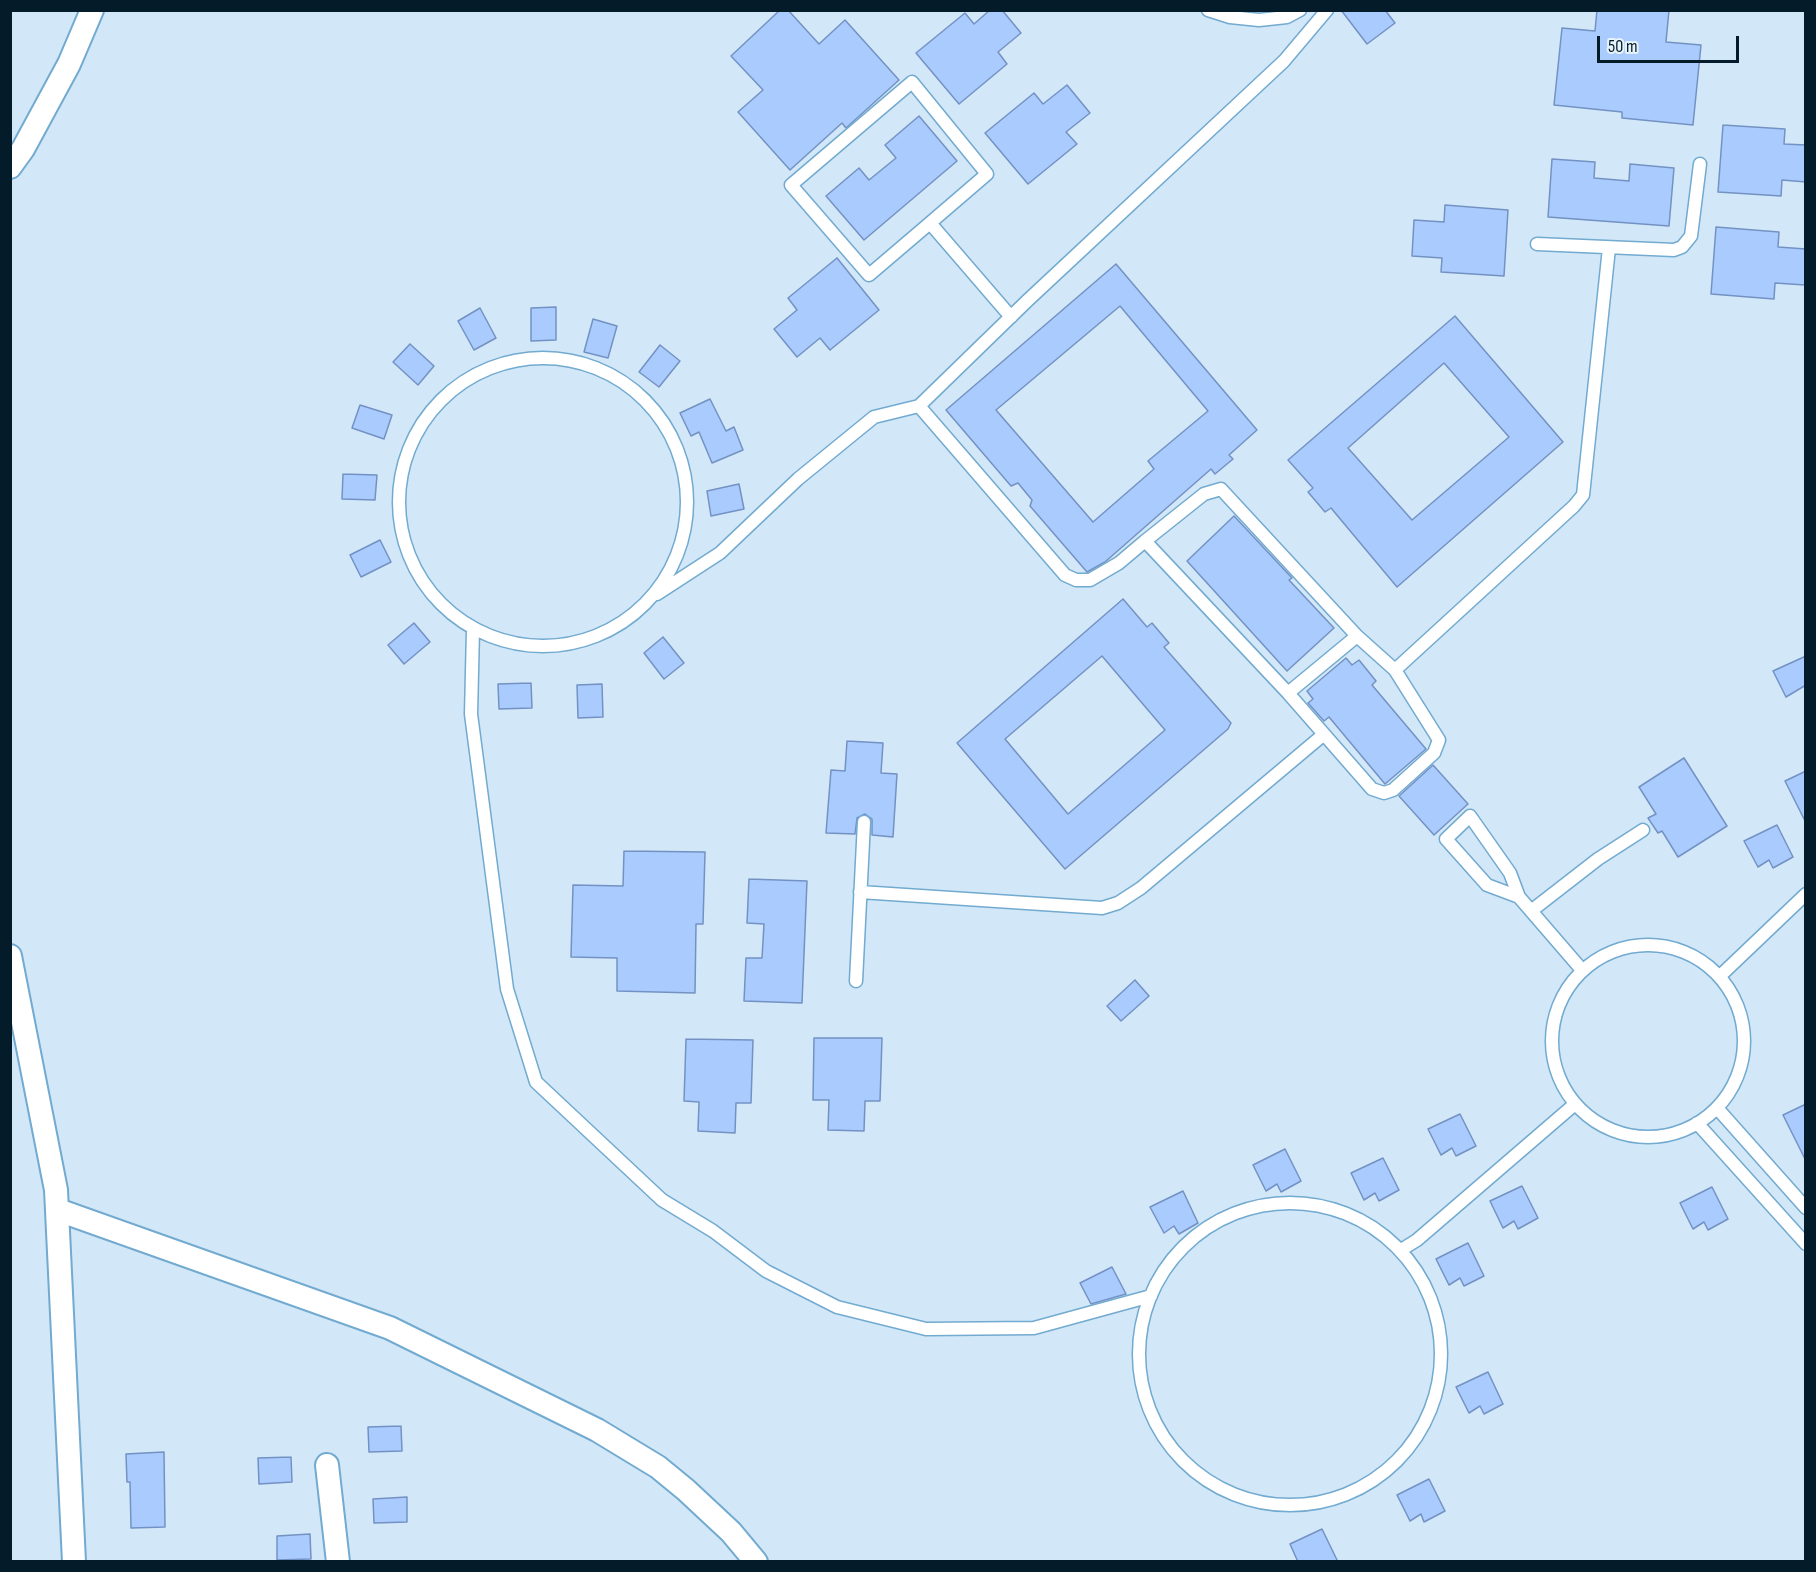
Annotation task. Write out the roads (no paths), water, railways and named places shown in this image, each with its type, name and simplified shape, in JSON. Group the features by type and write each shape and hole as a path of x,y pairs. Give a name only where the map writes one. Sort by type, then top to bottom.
{"street":[{"path":"10,167 23,149 69,64 92,10"},
{"path":"10,956 58,1210 74,1562"},
{"path":"58,1210 390,1328 597,1430 658,1467 686,1490 731,1532 756,1562"},
{"path":"327,1465 338,1562"}],"lane":[{"path":"1208,10 1230,17 1259,20 1287,16 1300,10"},
{"path":"652,597 678,555 688,507 682,459 661,415 626,381 583,361 536,356 490,366 449,390 418,426 400,470 398,517 410,562 436,602 473,630 519,646 568,645 614,628 652,597 720,553 798,479 874,417 919,406 1284,61 1327,10"},
{"path":"912,82 987,174 930,224 868,275 791,185 912,82"},
{"path":"1537,244 1674,250 1687,243 1691,237 1700,164"},
{"path":"930,224 1011,317"},
{"path":"1395,670 1574,506 1583,495 1609,248"},
{"path":"919,406 1065,575 1076,580 1090,580 1119,563 1145,541 1204,494 1221,489 1357,636 1395,670 1439,740 1434,753 1393,790 1377,792 1323,735 1288,693 1145,541"},
{"path":"473,630 471,714 507,989 536,1082 662,1200 713,1231 766,1271 837,1307 926,1329 1034,1328 1151,1296"},
{"path":"1288,693 1357,636"},
{"path":"860,892 1102,908 1118,903 1141,888 1323,735"},
{"path":"1519,897 1487,885 1446,839 1470,816 1510,873 1519,897 1582,970"},
{"path":"856,981 864,822"},
{"path":"1531,911 1598,859 1643,830"},
{"path":"1720,976 1806,894"},
{"path":"1638,945 1668,946 1697,957 1720,976 1736,1000 1743,1028 1743,1057 1733,1084 1717,1108 1697,1123 1664,1135 1646,1137 1619,1133 1595,1122 1575,1104 1559,1079 1552,1050 1554,1020 1564,992 1582,970 1609,953 1638,945"},
{"path":"1401,1250 1417,1240 1575,1104"},
{"path":"1717,1108 1806,1208"},
{"path":"1697,1123 1806,1244"},
{"path":"1268,1204 1317,1204 1362,1220 1401,1250 1423,1280 1437,1316 1442,1353 1437,1391 1423,1426 1401,1457 1372,1481 1338,1498 1300,1506 1262,1504 1226,1492 1186,1466 1156,1427 1140,1382 1139,1333 1154,1287 1182,1247 1222,1218 1268,1204"}]}
